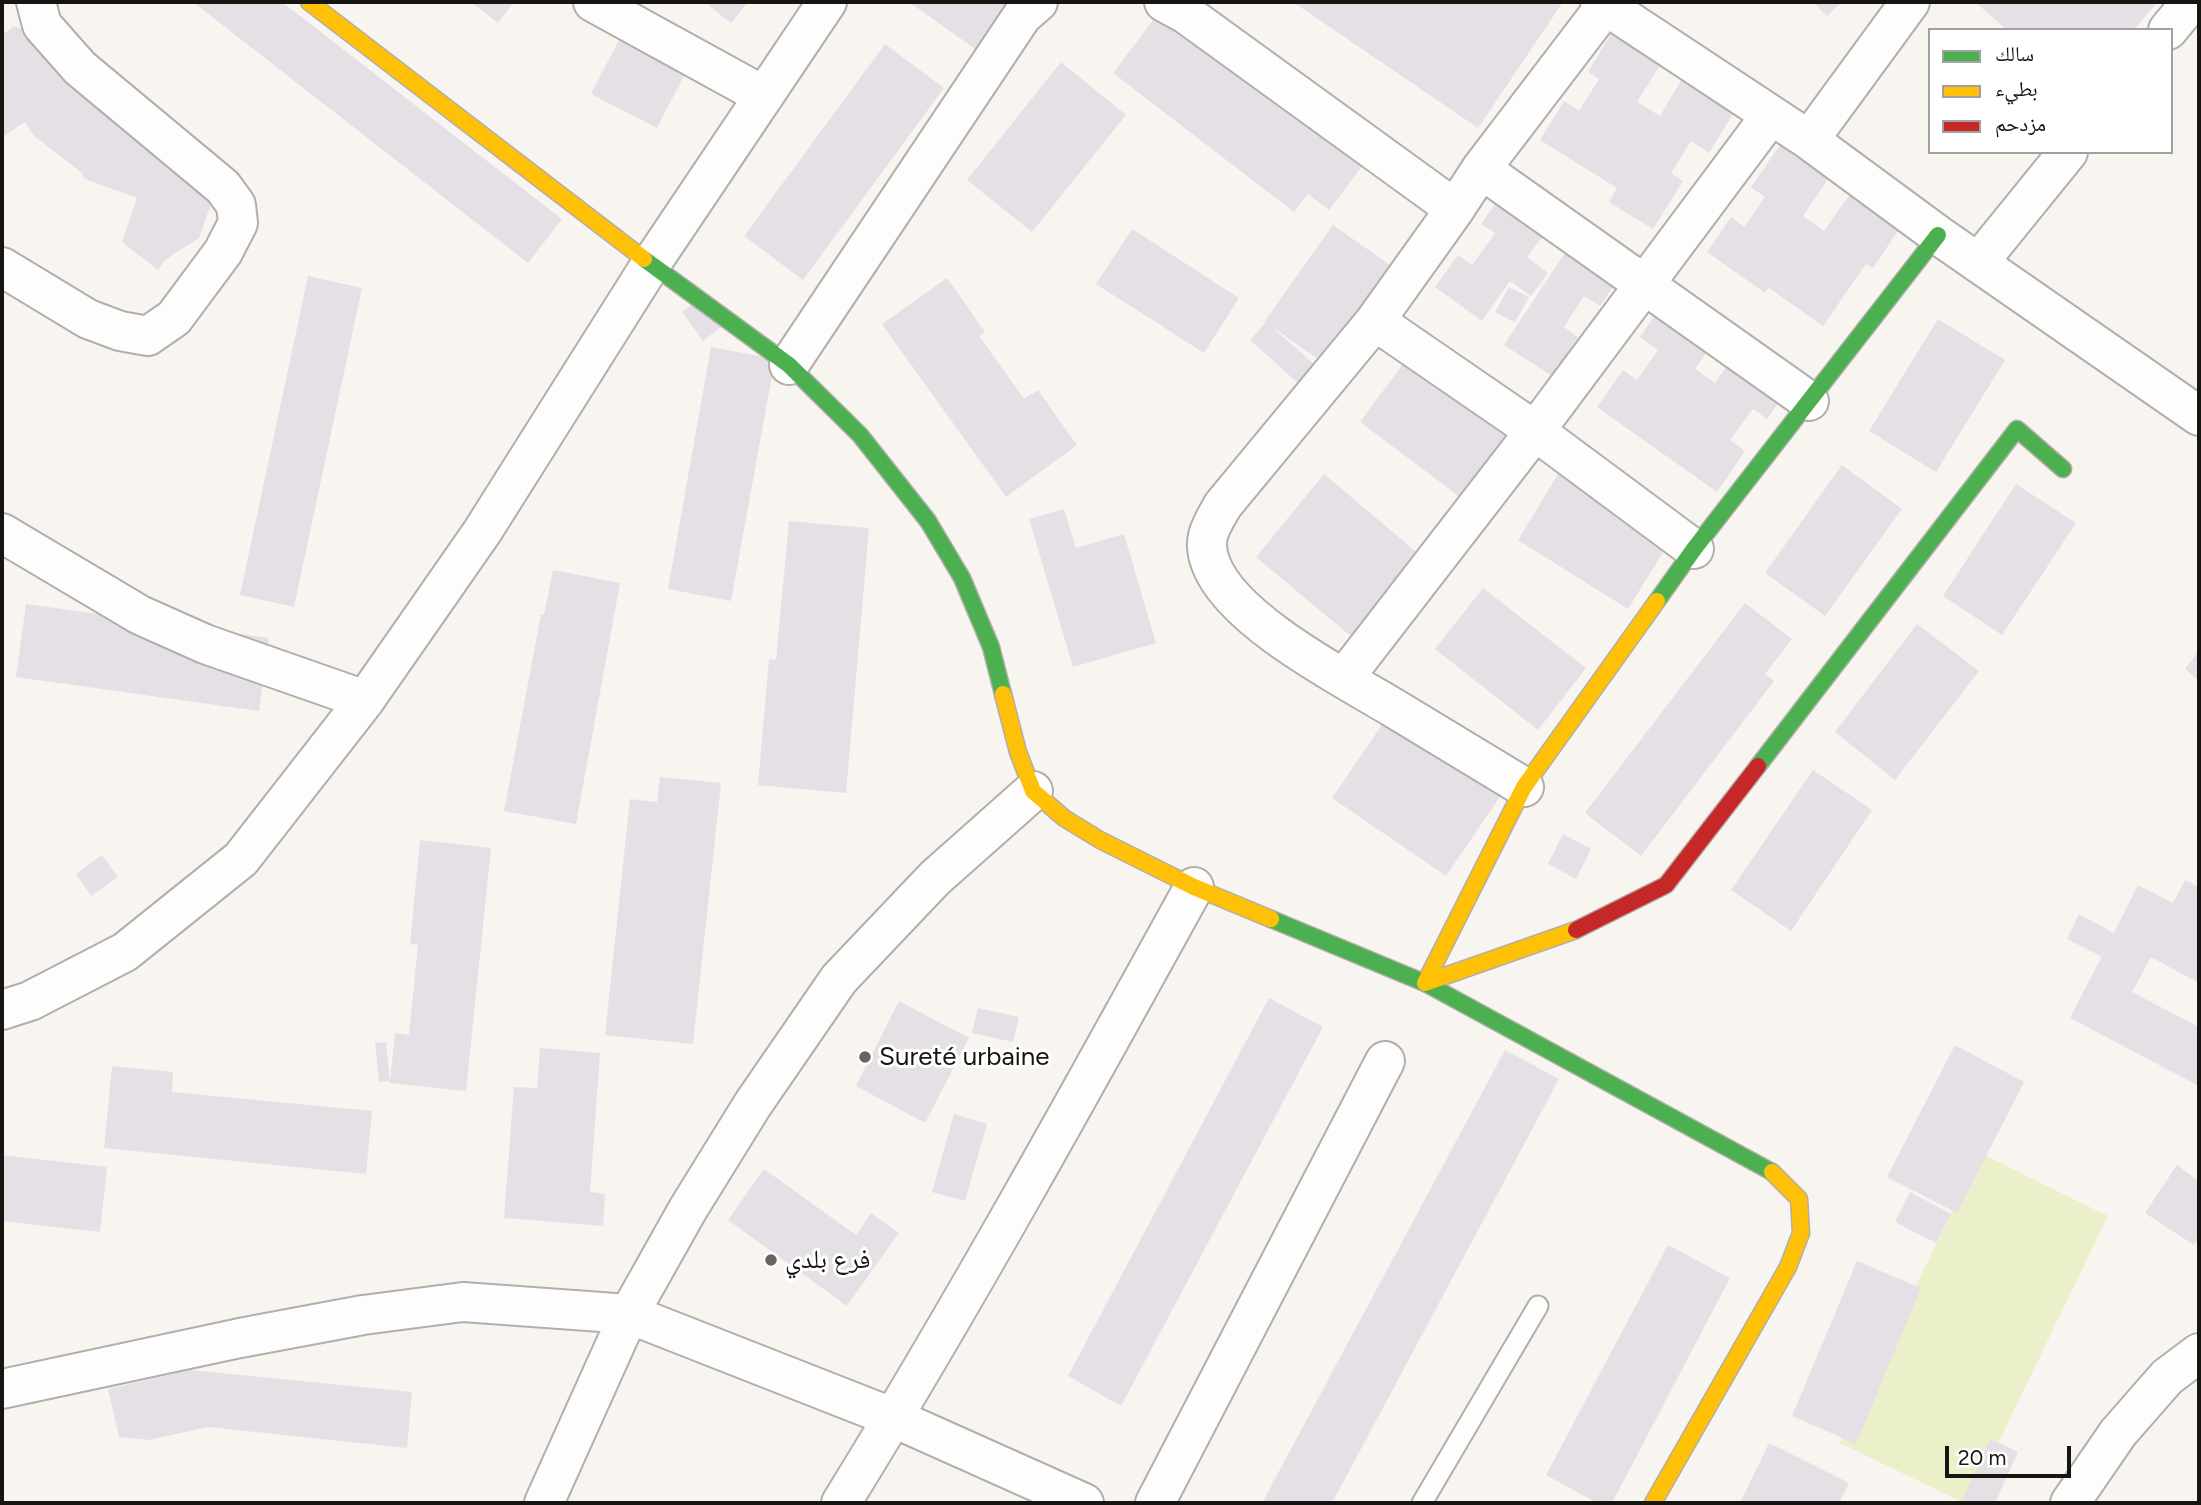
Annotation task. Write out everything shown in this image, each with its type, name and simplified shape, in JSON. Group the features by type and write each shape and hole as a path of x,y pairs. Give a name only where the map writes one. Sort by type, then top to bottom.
{"street":[{"path":"2,267 88,319 120,331 148,336 174,318 223,252 238,223 236,205 223,187 80,68 42,25 36,2"},
{"path":"309,2 651,264 789,365 860,435 928,522 962,578 991,647 1018,752 1033,791 1063,818 1100,840 1194,887 1425,984 1775,1174 1799,1199 1801,1233 1788,1267 1653,1503"},
{"path":"593,2 764,96"},
{"path":"2,1010 30,1001 125,952 241,859 365,700 482,532 651,264 827,2"},
{"path":"789,365 1022,16 1038,2"},
{"path":"1164,2 1197,22 1455,209"},
{"path":"1809,141 1909,2"},
{"path":"2170,28 2191,2"},
{"path":"1524,787 1272,633 1226,591 1210,563 1206,535 1223,505 1376,321 1480,169 1603,4 1809,141 1938,235 2199,416"},
{"path":"1344,678 1535,431 1770,116"},
{"path":"1978,263 2066,154"},
{"path":"1480,169 1809,401"},
{"path":"1425,984 1524,787 1694,549 1938,235"},
{"path":"1376,321 1535,431 1694,549"},
{"path":"1425,984 1585,927 1666,885 2017,429 2063,469"},
{"path":"2,533 140,615 205,644 365,700"},
{"path":"544,1503 629,1314 688,1209 745,1116 839,979 935,878 1033,791"},
{"path":"841,1503 894,1418 1041,1164 1194,887"},
{"path":"1155,1503 1385,1061"},
{"path":"2,1389 240,1338 363,1315 463,1302 629,1314 894,1418 1084,1503"},
{"path":"2070,1503 2118,1433 2168,1377 2199,1353"}],"lane":[{"path":"1422,1503 1538,1307"}],"green space":[{"path":"1980,1153 2108,1216 1969,1503 1964,1503 1840,1443"}],"building":[{"path":"193,2 282,2 562,219 528,263"},
{"path":"471,2 514,2 498,23"},
{"path":"704,2 748,2 731,23"},
{"path":"909,2 1012,2 978,51"},
{"path":"1167,2 1369,157 1329,210 1308,194 1294,212 1113,73"},
{"path":"1293,2 1563,2 1478,128"},
{"path":"1813,2 1842,2 1827,16"},
{"path":"1975,2 2158,2 2135,28 2005,28"},
{"path":"14,26 50,40 135,97 154,104 177,139 217,187 199,238 165,260 158,270 122,242 137,198 85,179 81,172 34,136 25,122 2,137 2,35"},
{"path":"1613,31 1662,62 1637,102 1660,116 1682,79 1734,112 1709,153 1691,141 1671,173 1683,181 1653,229 1609,202 1617,188 1540,140 1564,101 1579,111 1599,79 1588,72"},
{"path":"623,32 689,66 657,128 591,94"},
{"path":"885,44 944,88 803,280 744,236"},
{"path":"1061,62 1126,115 1032,232 967,180"},
{"path":"1780,145 1828,179 1803,216 1824,231 1851,193 1900,228 1873,268 1866,264 1823,326 1769,288 1765,293 1707,252 1731,217 1744,227 1765,197 1751,187"},
{"path":"1509,184 1556,218 1527,257 1548,273 1531,296 1510,281 1482,321 1435,287 1458,255 1472,265 1495,233 1481,224"},
{"path":"1333,225 1390,265 1322,362 1271,326 1316,366 1300,385 1250,340 1266,322"},
{"path":"1132,229 1239,298 1204,353 1096,284"},
{"path":"1578,233 1627,266 1600,306 1584,296 1564,327 1578,337 1552,376 1504,345"},
{"path":"308,276 362,288 294,607 240,595"},
{"path":"947,278 985,332 979,336 1024,399 1038,390 1077,445 1006,497 882,324"},
{"path":"1509,287 1529,297 1515,322 1495,312"},
{"path":"707,293 729,321 703,341 682,312"},
{"path":"1668,297 1719,334 1695,369 1715,383 1742,345 1793,382 1767,419 1753,409 1730,440 1745,451 1717,492 1597,407 1623,370 1637,380 1658,350 1640,337"},
{"path":"1938,319 2005,360 1936,472 1869,431"},
{"path":"711,347 775,359 731,601 668,589"},
{"path":"1406,360 1514,441 1468,503 1360,422"},
{"path":"1842,465 1902,509 1825,616 1765,573"},
{"path":"1560,471 1670,541 1628,609 1518,540"},
{"path":"1324,474 1427,561 1359,643 1256,557"},
{"path":"2016,484 2076,523 2002,635 1943,596"},
{"path":"1064,509 1076,548 1124,534 1156,643 1073,667 1029,519"},
{"path":"789,521 869,528 846,793 758,785 769,659 776,660"},
{"path":"553,570 620,583 576,824 504,811 541,614 544,615"},
{"path":"1483,588 1586,668 1538,730 1435,649"},
{"path":"1745,603 1792,639 1765,674 1774,681 1641,856 1585,813"},
{"path":"26,604 269,638 259,711 16,677"},
{"path":"1917,624 1979,671 1895,780 1835,732"},
{"path":"2199,651 2199,681 2185,669"},
{"path":"1392,710 1506,788 1446,876 1332,798"},
{"path":"1813,770 1872,810 1791,931 1731,890"},
{"path":"660,777 721,783 693,1044 605,1035 630,799 657,802"},
{"path":"1563,834 1591,849 1576,879 1548,864"},
{"path":"420,840 491,848 466,1091 390,1083 395,1033 409,1035 418,945 410,944"},
{"path":"102,855 118,877 91,896 76,874"},
{"path":"2185,880 2199,887 2199,983 2151,957 2132,992 2199,1027 2199,1086 2070,1018 2106,948 2101,956 2067,939 2079,914 2114,933 2138,885 2173,903"},
{"path":"1269,998 1323,1027 1121,1406 1068,1376"},
{"path":"899,1001 969,1038 925,1123 856,1086"},
{"path":"978,1008 1019,1017 1013,1042 972,1033"},
{"path":"386,1042 390,1081 379,1082 375,1043"},
{"path":"1955,1045 2024,1082 1957,1213 1887,1177"},
{"path":"540,1048 600,1053 590,1192 605,1194 603,1226 504,1218 514,1087 537,1088"},
{"path":"1505,1050 1559,1079 1332,1503 1262,1503"},
{"path":"112,1066 173,1072 172,1092 372,1111 366,1174 104,1148"},
{"path":"954,1114 987,1124 965,1201 932,1192"},
{"path":"2,1155 107,1167 100,1232 2,1221"},
{"path":"2177,1165 2199,1181 2199,1238 2194,1245 2145,1213"},
{"path":"764,1169 856,1235 871,1213 899,1233 847,1306 728,1220"},
{"path":"1910,1192 1951,1214 1936,1243 1895,1222"},
{"path":"1668,1245 1730,1278 1612,1503 1597,1503 1546,1475"},
{"path":"1857,1261 1921,1288 1856,1444 1792,1416"},
{"path":"190,1370 412,1392 407,1448 208,1427 149,1440 119,1437 108,1389"},
{"path":"1990,1439 2018,1452 1995,1503 1966,1503 1962,1501"},
{"path":"1769,1443 1849,1483 1839,1503 1740,1503"}],"traffic: fast":[{"path":"1657,601 1694,549 1938,235"},
{"path":"644,259 789,365 860,435 928,521 962,578 991,647 1003,694"},
{"path":"1758,766 2017,429 2063,469"},
{"path":"1271,919 1425,983 1772,1172"}],"traffic: slow":[{"path":"309,2 644,259"},
{"path":"1576,930 1425,983 1524,787 1657,601"},
{"path":"1003,694 1018,752 1033,791 1064,818 1100,840 1194,887 1271,919"},
{"path":"1653,1503 1788,1267 1801,1233 1799,1199 1772,1172"}],"traffic: jam":[{"path":"1576,930 1666,885 1758,766"}],"place":[{"name":"Sureté urbaine","path":"865,1057"},
{"name":"فرع بلدي","path":"771,1260"}]}
